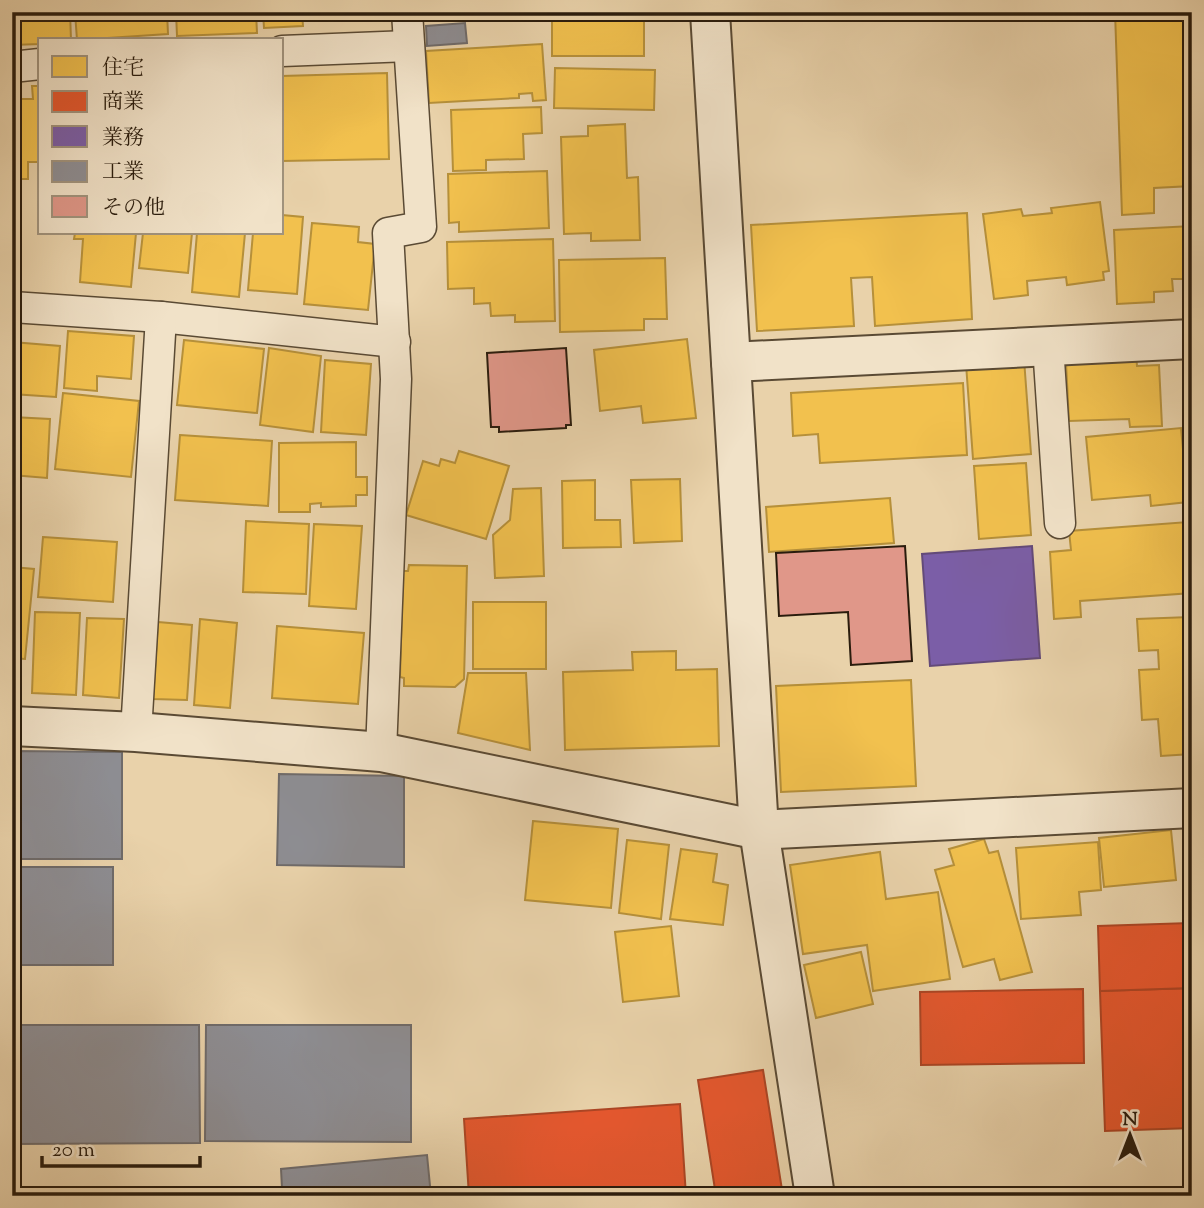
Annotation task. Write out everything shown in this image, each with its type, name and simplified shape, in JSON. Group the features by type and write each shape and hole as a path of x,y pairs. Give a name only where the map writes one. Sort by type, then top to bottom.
{"street":[{"path":"710,12 759,830 815,1196"},
{"path":"730,362 1192,339"},
{"path":"12,726 136,732 381,752 759,830 1192,808"}],"lane":[{"path":"381,752 396,379 388,233 421,227 407,12"},
{"path":"284,51 409,46"},
{"path":"12,66 38,64"},
{"path":"12,307 161,317 394,342"},
{"path":"136,732 161,317"},
{"path":"1048,346 1060,523"}],"building: 住宅":[{"path":"12,12 70,12 71,38 38,38 38,44 12,45"},
{"path":"75,12 167,12 168,34 77,38"},
{"path":"176,12 256,12 257,33 177,36"},
{"path":"263,12 302,12 303,26 264,28"},
{"path":"1115,12 1192,12 1192,186 1154,188 1154,213 1122,215"},
{"path":"552,14 644,14 644,56 552,56"},
{"path":"542,44 546,100 533,101 532,93 519,94 519,98 429,103 426,51"},
{"path":"555,68 655,70 654,110 554,108"},
{"path":"387,73 389,159 284,161 284,76"},
{"path":"32,86 38,86 38,162 28,162 28,179 12,179 12,91 14,99 33,99"},
{"path":"541,107 542,133 523,134 524,159 486,160 486,170 453,171 451,110"},
{"path":"625,124 627,178 638,177 640,240 591,241 591,233 564,234 561,137 588,136 588,126"},
{"path":"547,171 549,228 459,232 459,222 449,223 448,174"},
{"path":"1100,202 1109,271 1103,272 1104,280 1067,285 1066,277 1027,281 1028,295 994,299 983,214 1021,209 1023,216 1052,213 1051,208"},
{"path":"967,213 972,319 875,326 872,277 851,278 854,326 757,331 751,225"},
{"path":"284,215 303,217 297,294 248,290 253,234 284,234"},
{"path":"312,223 359,227 358,242 375,244 368,310 304,304"},
{"path":"1192,226 1192,273 1186,273 1187,279 1172,279 1173,291 1154,292 1154,302 1117,304 1114,230"},
{"path":"75,234 136,234 131,287 80,282 83,239 74,239"},
{"path":"143,234 192,234 188,273 139,268"},
{"path":"197,234 245,234 239,297 192,292"},
{"path":"553,239 555,321 515,322 515,315 491,316 490,303 474,304 474,288 448,289 447,242"},
{"path":"665,258 667,319 644,319 644,330 560,332 559,260"},
{"path":"68,331 134,336 131,379 97,376 97,391 64,388"},
{"path":"687,339 696,418 643,423 641,406 600,411 594,350"},
{"path":"184,340 264,349 257,413 177,405"},
{"path":"12,342 60,346 56,397 12,394"},
{"path":"269,348 321,356 313,432 260,425"},
{"path":"1136,353 1137,366 1159,365 1162,426 1130,427 1129,419 1069,421 1066,363"},
{"path":"1024,359 1031,454 973,459 966,364"},
{"path":"325,360 371,364 366,435 321,432"},
{"path":"963,383 967,455 820,463 818,434 793,436 791,393"},
{"path":"63,393 139,401 131,477 55,469"},
{"path":"1185,393 1192,393 1192,499 1189,499"},
{"path":"12,417 50,419 47,478 12,475"},
{"path":"1181,428 1188,502 1151,506 1150,495 1092,500 1086,437"},
{"path":"180,435 272,441 268,506 175,500"},
{"path":"356,442 356,477 367,477 367,495 356,495 356,506 321,507 321,503 310,504 310,512 279,512 279,443"},
{"path":"459,451 509,466 486,539 406,515 423,461 439,466 441,459 455,463"},
{"path":"1026,463 1031,535 979,539 974,466"},
{"path":"680,479 682,541 634,543 631,480"},
{"path":"595,480 595,520 620,520 621,547 563,548 562,481"},
{"path":"541,488 544,576 495,578 493,535 510,520 513,489"},
{"path":"890,498 894,543 769,552 766,507"},
{"path":"246,521 309,524 306,594 243,592"},
{"path":"1188,522 1192,593 1080,601 1081,617 1054,619 1050,552 1071,550 1069,531"},
{"path":"314,524 362,526 356,609 309,606"},
{"path":"43,537 117,542 113,602 38,597"},
{"path":"409,565 467,566 464,679 455,687 404,686 404,678 400,677 403,571 408,571"},
{"path":"12,567 34,569 25,659 12,658"},
{"path":"473,602 546,602 546,669 473,669"},
{"path":"35,612 80,613 76,695 32,693"},
{"path":"1190,617 1192,754 1161,756 1158,719 1142,720 1139,670 1159,669 1158,650 1139,651 1137,619"},
{"path":"87,618 124,619 119,698 83,695"},
{"path":"200,619 237,623 230,708 194,705"},
{"path":"158,622 192,625 187,700 153,699"},
{"path":"277,626 364,633 358,704 272,698"},
{"path":"676,651 676,670 717,669 719,746 565,750 563,672 633,670 632,652"},
{"path":"468,673 526,673 530,750 458,733"},
{"path":"911,680 916,786 781,792 776,686"},
{"path":"533,821 618,829 611,908 525,900"},
{"path":"1171,830 1176,880 1104,887 1099,838"},
{"path":"984,839 989,853 998,851 1032,972 1000,980 994,959 963,967 935,870 954,865 949,849"},
{"path":"627,840 669,845 661,919 619,913"},
{"path":"1098,842 1101,890 1079,892 1081,915 1021,919 1016,848"},
{"path":"681,849 717,854 713,882 728,885 723,925 670,919"},
{"path":"880,852 886,899 938,892 950,979 873,991 867,945 803,954 790,865"},
{"path":"671,926 679,996 623,1002 615,932"},
{"path":"861,952 873,1004 816,1018 804,965"}],"building: 商業":[{"path":"1190,923 1192,923 1192,988"},
{"path":"1190,923 1192,988 1100,991 1098,926"},
{"path":"1192,988 1192,1128 1105,1131 1100,991"},
{"path":"1083,989 1084,1063 921,1065 920,992"},
{"path":"763,1070 783,1196 716,1196 698,1080"},
{"path":"680,1104 686,1196 469,1196 464,1119"}],"building: 業務":[{"path":"1032,546 1040,658 930,666 922,554"}],"building: 工業":[{"path":"465,23 467,43 427,46 426,26"},
{"path":"12,751 122,752 122,859 12,859"},
{"path":"279,774 404,776 404,867 277,865"},
{"path":"12,867 113,867 113,965 12,965"},
{"path":"12,1025 199,1025 200,1143 12,1144"},
{"path":"206,1025 411,1025 411,1142 205,1141"},
{"path":"427,1155 431,1196 195,1196 282,1188 281,1169"}],"building: その他":[{"path":"566,348 571,425 566,425 566,428 499,432 499,427 491,427 487,353"},
{"path":"905,546 912,661 851,665 848,612 779,616 776,553"}]}
